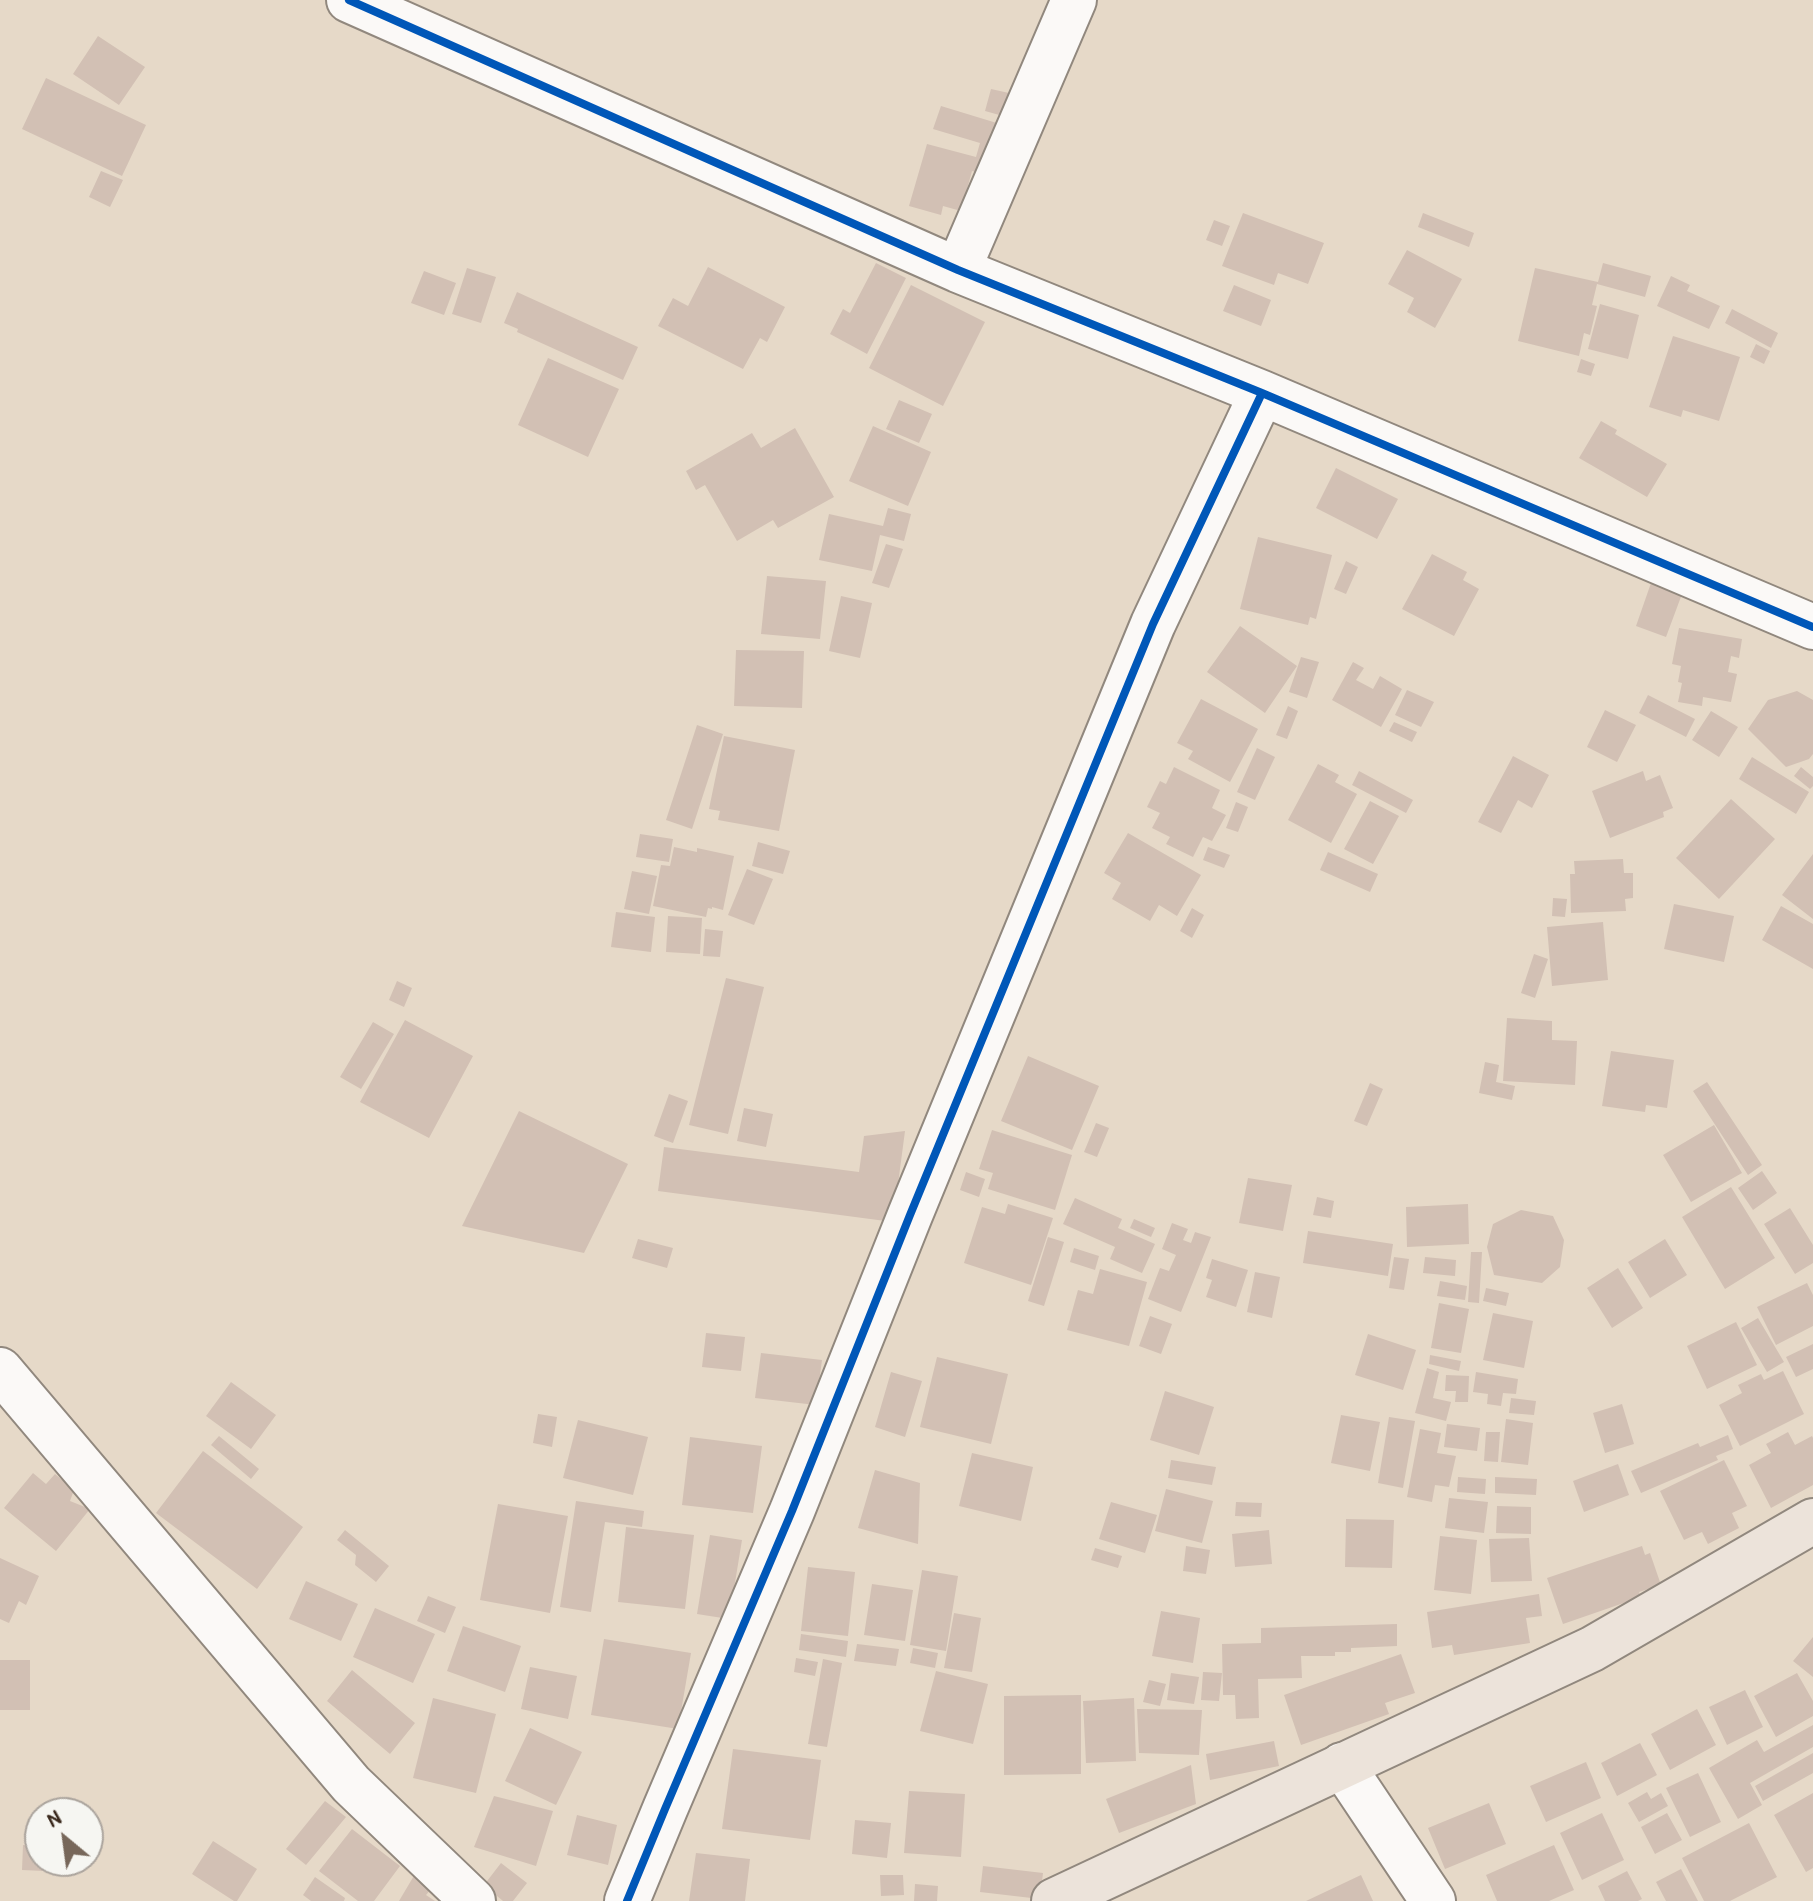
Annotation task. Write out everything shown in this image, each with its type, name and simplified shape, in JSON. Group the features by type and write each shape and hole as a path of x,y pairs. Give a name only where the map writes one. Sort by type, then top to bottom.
{"main road":[{"path":"1054,1901 1592,1649 1813,1521"}],"street":[{"path":"349,0 958,270 1262,393 1813,627"},
{"path":"958,270 1074,0"},
{"path":"627,1901 792,1511 1153,624 1262,393"},
{"path":"0,1370 351,1784 473,1901"},
{"path":"1342,1765 1433,1901"}],"building":[{"path":"98,36 145,67 119,105 73,74"},
{"path":"46,78 146,125 122,176 22,129"},
{"path":"991,89 1009,93 1003,116 985,111"},
{"path":"941,106 1000,124 986,175 972,171 961,211 943,206 941,215 909,206 927,144 976,157 980,143 933,129"},
{"path":"101,171 123,180 110,207 89,197"},
{"path":"1243,213 1324,243 1308,284 1278,273 1274,285 1222,266"},
{"path":"1423,213 1474,233 1469,247 1418,227"},
{"path":"1214,220 1230,226 1222,246 1206,240"},
{"path":"1407,250 1462,279 1435,328 1407,312 1414,298 1388,284"},
{"path":"876,263 906,278 867,354 830,334 843,309 850,313"},
{"path":"1603,263 1651,276 1645,297 1597,284 1592,305 1597,306 1590,335 1584,333 1579,356 1518,341 1535,268 1598,282"},
{"path":"708,267 785,307 767,342 760,338 743,369 658,326 673,298 688,306"},
{"path":"467,268 496,277 481,323 452,314"},
{"path":"424,271 456,283 444,315 411,303"},
{"path":"1671,276 1690,285 1687,291 1720,306 1709,329 1657,306"},
{"path":"911,285 985,322 943,406 869,368"},
{"path":"1234,285 1271,300 1261,326 1223,311"},
{"path":"517,292 638,347 623,380 517,332 518,329 504,323"},
{"path":"1600,304 1639,315 1628,359 1588,349"},
{"path":"1732,309 1778,333 1771,348 1725,323"},
{"path":"1673,336 1740,357 1719,421 1683,410 1681,417 1649,407"},
{"path":"1756,344 1770,351 1764,364 1750,357"},
{"path":"548,358 619,389 588,457 518,425"},
{"path":"1581,359 1595,364 1591,376 1577,372"},
{"path":"899,400 932,414 919,443 886,429"},
{"path":"1601,421 1617,430 1615,434 1667,464 1647,497 1579,458"},
{"path":"873,426 931,452 908,506 849,481"},
{"path":"795,428 834,497 778,528 773,520 737,541 705,485 696,490 686,471 752,433 761,448"},
{"path":"1336,468 1398,499 1377,539 1316,508"},
{"path":"888,508 911,514 904,541 880,535 872,571 819,560 829,514 883,526"},
{"path":"1258,537 1332,555 1316,619 1310,617 1308,625 1240,609"},
{"path":"886,544 903,549 889,588 872,583"},
{"path":"1432,554 1467,572 1463,580 1479,589 1454,636 1402,609"},
{"path":"1346,561 1358,567 1346,594 1334,589"},
{"path":"767,576 826,581 820,639 761,634"},
{"path":"1651,583 1682,594 1666,637 1636,626"},
{"path":"841,596 872,603 860,658 829,651"},
{"path":"1240,626 1297,666 1265,713 1207,672"},
{"path":"1679,628 1742,639 1739,658 1731,656 1728,672 1737,674 1731,702 1703,697 1702,706 1678,702 1682,683 1678,682 1681,666 1672,664"},
{"path":"736,650 804,651 802,708 734,706"},
{"path":"1301,657 1319,662 1307,698 1289,692"},
{"path":"1353,662 1364,668 1356,680 1373,689 1380,676 1402,689 1381,727 1332,700"},
{"path":"1407,690 1434,702 1421,727 1395,715"},
{"path":"1797,691 1813,700 1813,754 1809,759 1786,767 1748,729 1768,700"},
{"path":"1648,695 1695,719 1686,737 1639,713"},
{"path":"1201,699 1258,729 1230,782 1188,759 1193,751 1177,743"},
{"path":"1288,706 1298,711 1287,739 1276,735"},
{"path":"1605,710 1636,725 1617,762 1587,747"},
{"path":"1711,711 1738,727 1719,757 1692,740"},
{"path":"1394,722 1417,732 1412,742 1389,731"},
{"path":"697,725 723,734 692,829 666,820"},
{"path":"724,736 795,750 779,831 718,820 720,811 709,809"},
{"path":"1257,748 1275,757 1255,800 1237,792"},
{"path":"1513,756 1549,775 1532,808 1518,800 1501,833 1478,822"},
{"path":"1752,757 1809,792 1796,814 1739,779"},
{"path":"1318,764 1339,775 1335,782 1357,794 1331,843 1288,820"},
{"path":"1174,767 1220,790 1212,808 1226,815 1212,841 1203,837 1193,857 1166,844 1170,837 1152,828 1160,813 1147,807 1160,781 1166,784"},
{"path":"1801,767 1813,777 1810,789 1794,776"},
{"path":"1359,771 1413,800 1406,813 1352,785"},
{"path":"1643,771 1646,781 1660,775 1673,808 1663,812 1664,817 1610,838 1592,791"},
{"path":"1731,799 1775,839 1719,899 1676,858"},
{"path":"1370,801 1399,816 1373,864 1344,849"},
{"path":"1236,802 1248,807 1238,832 1226,828"},
{"path":"1128,833 1201,875 1177,916 1159,905 1150,921 1112,899 1121,883 1104,873"},
{"path":"640,834 673,839 669,862 636,857"},
{"path":"758,842 790,851 783,874 752,866"},
{"path":"674,847 697,852 697,848 734,856 723,910 708,908 706,917 653,906 661,865 670,866"},
{"path":"1208,847 1230,855 1224,868 1203,860"},
{"path":"1328,852 1378,874 1370,892 1320,870"},
{"path":"1813,854 1813,919 1782,895"},
{"path":"1623,859 1624,873 1633,873 1633,898 1625,899 1626,911 1571,913 1570,874 1575,874 1574,861"},
{"path":"747,869 773,879 754,925 728,915"},
{"path":"632,871 657,876 649,914 624,909"},
{"path":"1553,898 1567,899 1565,917 1552,916"},
{"path":"1674,904 1734,916 1724,962 1664,949"},
{"path":"1781,906 1813,924 1813,969 1762,940"},
{"path":"1192,908 1204,915 1192,938 1180,931"},
{"path":"616,912 655,917 651,952 611,947"},
{"path":"668,916 702,918 700,954 666,952"},
{"path":"1603,922 1608,980 1552,986 1547,927"},
{"path":"705,929 723,931 720,957 703,956"},
{"path":"1534,954 1548,959 1535,998 1521,993"},
{"path":"726,978 764,987 728,1134 689,1125"},
{"path":"397,981 412,988 404,1007 389,1000"},
{"path":"1507,1018 1552,1021 1552,1040 1577,1041 1575,1085 1503,1081"},
{"path":"405,1020 473,1056 429,1138 360,1102"},
{"path":"373,1022 394,1034 361,1089 340,1077"},
{"path":"1611,1051 1674,1060 1667,1108 1646,1105 1645,1112 1602,1106"},
{"path":"1028,1056 1099,1086 1072,1150 1001,1121"},
{"path":"1485,1062 1499,1065 1496,1082 1515,1086 1512,1100 1479,1093"},
{"path":"1707,1082 1762,1165 1748,1175 1693,1091"},
{"path":"1370,1083 1383,1089 1367,1126 1354,1121"},
{"path":"669,1094 688,1101 673,1143 654,1136"},
{"path":"744,1108 773,1114 766,1147 737,1141"},
{"path":"519,1111 628,1164 584,1253 462,1226"},
{"path":"1096,1123 1109,1128 1097,1157 1084,1152"},
{"path":"1714,1125 1742,1173 1691,1202 1663,1155"},
{"path":"992,1130 1072,1155 1055,1210 988,1189 993,1173 979,1169"},
{"path":"905,1131 893,1222 658,1191 664,1147 859,1172 864,1136"},
{"path":"1762,1171 1777,1193 1753,1210 1738,1188"},
{"path":"966,1172 985,1179 979,1197 960,1190"},
{"path":"1248,1178 1292,1185 1283,1231 1239,1223"},
{"path":"1731,1187 1775,1258 1725,1289 1682,1217"},
{"path":"1317,1197 1334,1201 1331,1218 1313,1215"},
{"path":"1075,1198 1122,1219 1118,1228 1155,1244 1142,1273 1110,1259 1115,1247 1063,1224"},
{"path":"1008,1204 1053,1218 1031,1285 964,1263 982,1207 1005,1214"},
{"path":"1468,1204 1469,1244 1407,1247 1406,1207"},
{"path":"1790,1208 1813,1245 1813,1263 1795,1274 1764,1224"},
{"path":"1521,1210 1553,1216 1564,1240 1560,1267 1542,1283 1494,1275 1487,1247 1493,1224"},
{"path":"1134,1219 1155,1228 1151,1237 1130,1228"},
{"path":"1172,1223 1188,1229 1183,1240 1191,1243 1195,1232 1211,1237 1181,1312 1148,1299 1160,1268 1169,1271 1176,1255 1162,1249"},
{"path":"1308,1231 1393,1244 1388,1276 1303,1263"},
{"path":"1048,1237 1064,1242 1044,1306 1028,1301"},
{"path":"638,1239 673,1248 667,1268 632,1258"},
{"path":"1665,1239 1687,1275 1650,1298 1628,1262"},
{"path":"1074,1248 1099,1256 1095,1270 1070,1262"},
{"path":"1471,1252 1482,1252 1479,1303 1468,1302"},
{"path":"1394,1257 1409,1259 1404,1290 1389,1288"},
{"path":"1425,1257 1456,1260 1455,1276 1423,1273"},
{"path":"1212,1259 1248,1270 1236,1307 1206,1297 1212,1280 1206,1278"},
{"path":"1618,1268 1643,1308 1612,1328 1587,1288"},
{"path":"1100,1269 1147,1282 1129,1346 1067,1330 1078,1290 1093,1294"},
{"path":"1255,1272 1280,1277 1272,1318 1247,1312"},
{"path":"1440,1281 1467,1286 1465,1300 1437,1296"},
{"path":"1807,1283 1813,1295 1813,1326 1776,1345 1757,1307"},
{"path":"1486,1288 1509,1293 1506,1306 1483,1301"},
{"path":"1439,1303 1469,1309 1461,1353 1431,1348"},
{"path":"1493,1313 1533,1321 1524,1368 1483,1360"},
{"path":"1150,1316 1172,1324 1161,1354 1139,1346"},
{"path":"1758,1318 1784,1362 1767,1372 1741,1328"},
{"path":"1736,1322 1757,1365 1707,1389 1687,1346"},
{"path":"706,1333 745,1337 741,1371 702,1367"},
{"path":"1368,1334 1416,1350 1403,1390 1355,1375"},
{"path":"1813,1344 1813,1369 1796,1377 1786,1357"},
{"path":"761,1353 822,1360 816,1405 755,1398"},
{"path":"1430,1355 1461,1361 1459,1371 1429,1364"},
{"path":"937,1357 1008,1374 991,1444 920,1427"},
{"path":"1427,1368 1439,1372 1433,1398 1451,1402 1446,1421 1415,1413"},
{"path":"1783,1371 1804,1414 1740,1446 1719,1405 1742,1393 1738,1385 1761,1374 1764,1380"},
{"path":"891,1372 922,1381 905,1437 875,1427"},
{"path":"1476,1372 1518,1379 1516,1394 1503,1393 1501,1406 1487,1404 1488,1394 1473,1392"},
{"path":"1446,1375 1469,1376 1468,1402 1455,1402 1456,1391 1445,1391"},
{"path":"231,1382 276,1415 251,1449 206,1416"},
{"path":"1165,1391 1214,1407 1199,1455 1150,1440"},
{"path":"1511,1398 1536,1401 1534,1415 1509,1413"},
{"path":"1622,1404 1634,1444 1605,1453 1593,1413"},
{"path":"538,1414 557,1417 552,1447 533,1443"},
{"path":"1341,1415 1380,1422 1370,1471 1331,1463"},
{"path":"1389,1417 1415,1421 1403,1488 1378,1483"},
{"path":"1506,1419 1533,1423 1528,1465 1501,1462"},
{"path":"578,1420 648,1437 633,1495 563,1478"},
{"path":"1447,1424 1480,1428 1477,1451 1444,1447"},
{"path":"1420,1429 1441,1433 1437,1453 1456,1456 1449,1487 1435,1485 1432,1502 1407,1497"},
{"path":"1486,1432 1500,1432 1498,1462 1484,1461"},
{"path":"1788,1432 1795,1445 1813,1438 1813,1485 1771,1508 1749,1465 1771,1453 1766,1444"},
{"path":"1728,1435 1733,1449 1716,1456 1718,1460 1641,1493 1631,1471 1698,1443 1700,1447"},
{"path":"219,1436 259,1469 251,1479 211,1445"},
{"path":"690,1437 762,1446 753,1513 682,1505"},
{"path":"203,1451 303,1527 257,1589 156,1513"},
{"path":"972,1453 1033,1467 1021,1521 959,1506"},
{"path":"1171,1460 1216,1467 1212,1485 1168,1478"},
{"path":"1724,1460 1747,1506 1732,1513 1739,1528 1708,1544 1702,1532 1684,1540 1660,1491"},
{"path":"1618,1464 1629,1495 1584,1512 1573,1481"},
{"path":"875,1470 920,1483 918,1544 858,1528"},
{"path":"33,1473 46,1484 55,1474 74,1490 70,1501 90,1509 56,1551 4,1508"},
{"path":"1458,1477 1486,1479 1485,1494 1457,1492"},
{"path":"1495,1477 1537,1479 1536,1495 1495,1493"},
{"path":"1166,1489 1213,1501 1202,1543 1155,1531"},
{"path":"1449,1498 1488,1502 1484,1533 1445,1528"},
{"path":"576,1501 644,1511 642,1527 605,1522 591,1612 560,1607"},
{"path":"1111,1502 1157,1515 1145,1553 1099,1539"},
{"path":"1236,1502 1262,1503 1261,1517 1235,1516"},
{"path":"498,1504 568,1516 550,1613 480,1600"},
{"path":"1497,1506 1531,1507 1531,1534 1496,1533"},
{"path":"1346,1519 1394,1520 1392,1568 1345,1567"},
{"path":"626,1527 694,1535 685,1609 618,1602"},
{"path":"345,1530 389,1566 376,1582 355,1565 356,1555 337,1540"},
{"path":"1269,1530 1272,1564 1235,1567 1232,1534"},
{"path":"710,1535 742,1540 729,1619 697,1614"},
{"path":"1440,1536 1477,1540 1471,1594 1434,1590"},
{"path":"1529,1538 1532,1581 1491,1582 1489,1539"},
{"path":"1186,1546 1210,1550 1206,1574 1183,1571"},
{"path":"1642,1546 1645,1555 1650,1553 1661,1585 1639,1592 1641,1597 1563,1624 1547,1578"},
{"path":"1095,1548 1122,1556 1118,1568 1091,1560"},
{"path":"0,1558 39,1576 26,1605 19,1601 9,1623 0,1619"},
{"path":"808,1567 855,1572 848,1636 801,1631"},
{"path":"922,1570 958,1576 946,1651 910,1645"},
{"path":"306,1581 358,1604 341,1641 289,1619"},
{"path":"872,1584 913,1590 905,1641 864,1635"},
{"path":"1539,1594 1542,1616 1526,1618 1530,1643 1454,1655 1452,1645 1432,1648 1427,1612"},
{"path":"428,1596 456,1607 445,1633 417,1621"},
{"path":"375,1608 435,1634 413,1683 353,1657"},
{"path":"1161,1611 1200,1618 1193,1663 1152,1656"},
{"path":"954,1613 981,1618 972,1672 944,1668"},
{"path":"1397,1624 1397,1646 1351,1648 1351,1652 1335,1652 1335,1656 1301,1656 1302,1678 1258,1679 1259,1718 1236,1719 1235,1695 1223,1695 1222,1644 1261,1643 1261,1628"},
{"path":"463,1626 521,1646 505,1692 447,1671"},
{"path":"801,1634 848,1641 846,1657 799,1650"},
{"path":"1813,1637 1813,1677 1793,1661"},
{"path":"604,1639 691,1653 678,1729 591,1715"},
{"path":"857,1644 899,1649 896,1666 854,1661"},
{"path":"913,1648 938,1653 935,1668 910,1663"},
{"path":"1401,1654 1415,1693 1385,1703 1389,1714 1301,1745 1284,1695"},
{"path":"796,1658 818,1662 815,1676 794,1672"},
{"path":"823,1659 842,1663 827,1747 808,1744"},
{"path":"0,1660 30,1660 30,1710 0,1710"},
{"path":"530,1667 577,1676 568,1719 521,1709"},
{"path":"352,1670 415,1723 390,1754 327,1701"},
{"path":"936,1671 988,1684 973,1744 920,1731"},
{"path":"1203,1672 1222,1673 1219,1701 1201,1700"},
{"path":"1171,1673 1199,1677 1194,1704 1167,1700"},
{"path":"1797,1673 1813,1701 1813,1716 1776,1737 1754,1696"},
{"path":"1149,1680 1166,1684 1160,1706 1143,1702"},
{"path":"1745,1690 1763,1727 1727,1745 1709,1707"},
{"path":"1081,1695 1081,1774 1004,1775 1004,1696"},
{"path":"433,1698 496,1714 476,1793 413,1778"},
{"path":"1134,1698 1136,1761 1086,1763 1083,1701"},
{"path":"1137,1709 1202,1710 1199,1755 1139,1753"},
{"path":"1697,1709 1716,1745 1670,1770 1651,1734"},
{"path":"1813,1725 1813,1747 1750,1783 1762,1805 1738,1819 1709,1768 1757,1740 1764,1752"},
{"path":"530,1728 582,1752 556,1805 505,1781"},
{"path":"1274,1741 1279,1766 1210,1780 1206,1754"},
{"path":"1640,1743 1657,1775 1617,1796 1601,1763"},
{"path":"733,1749 821,1760 810,1840 722,1829"},
{"path":"1813,1753 1813,1773 1763,1801 1755,1786"},
{"path":"1586,1762 1601,1798 1546,1822 1530,1786"},
{"path":"1191,1765 1196,1804 1119,1833 1106,1799"},
{"path":"1698,1773 1721,1822 1690,1837 1666,1788"},
{"path":"909,1791 965,1794 961,1857 904,1853"},
{"path":"1647,1792 1651,1799 1661,1793 1668,1806 1639,1822 1628,1803"},
{"path":"1813,1793 1813,1868 1806,1872 1774,1815"},
{"path":"494,1796 553,1811 536,1866 474,1847"},
{"path":"325,1801 346,1817 306,1865 286,1849"},
{"path":"1489,1803 1506,1844 1445,1869 1428,1828"},
{"path":"1602,1813 1624,1860 1582,1880 1560,1833"},
{"path":"1667,1813 1682,1840 1655,1854 1641,1827"},
{"path":"577,1815 617,1825 608,1865 567,1855"},
{"path":"855,1820 891,1823 887,1858 852,1854"},
{"path":"1749,1823 1777,1877 1730,1901 1704,1901 1682,1858"},
{"path":"352,1829 400,1866 374,1901 358,1901 319,1871"},
{"path":"213,1841 257,1869 237,1901 192,1874"},
{"path":"1554,1845 1574,1890 1549,1901 1497,1901 1486,1875"},
{"path":"696,1853 750,1859 745,1901 689,1901"},
{"path":"501,1863 527,1883 513,1901 503,1901 484,1885"},
{"path":"983,1866 1043,1873 1040,1899 980,1892"},
{"path":"418,1869 437,1882 426,1895 435,1901 399,1901"},
{"path":"1681,1869 1698,1901 1666,1901 1656,1882"},
{"path":"1627,1871 1642,1899 1605,1901 1598,1886"},
{"path":"880,1875 903,1875 904,1895 881,1896"},
{"path":"1361,1875 1373,1901 1306,1901"},
{"path":"315,1877 345,1898 344,1901 311,1901 303,1895"},
{"path":"915,1884 938,1886 937,1901 914,1901"}],"cycle path":[{"path":"349,0 958,270 1262,393 1813,627"},
{"path":"627,1901 792,1511 1153,624 1262,393"}]}
